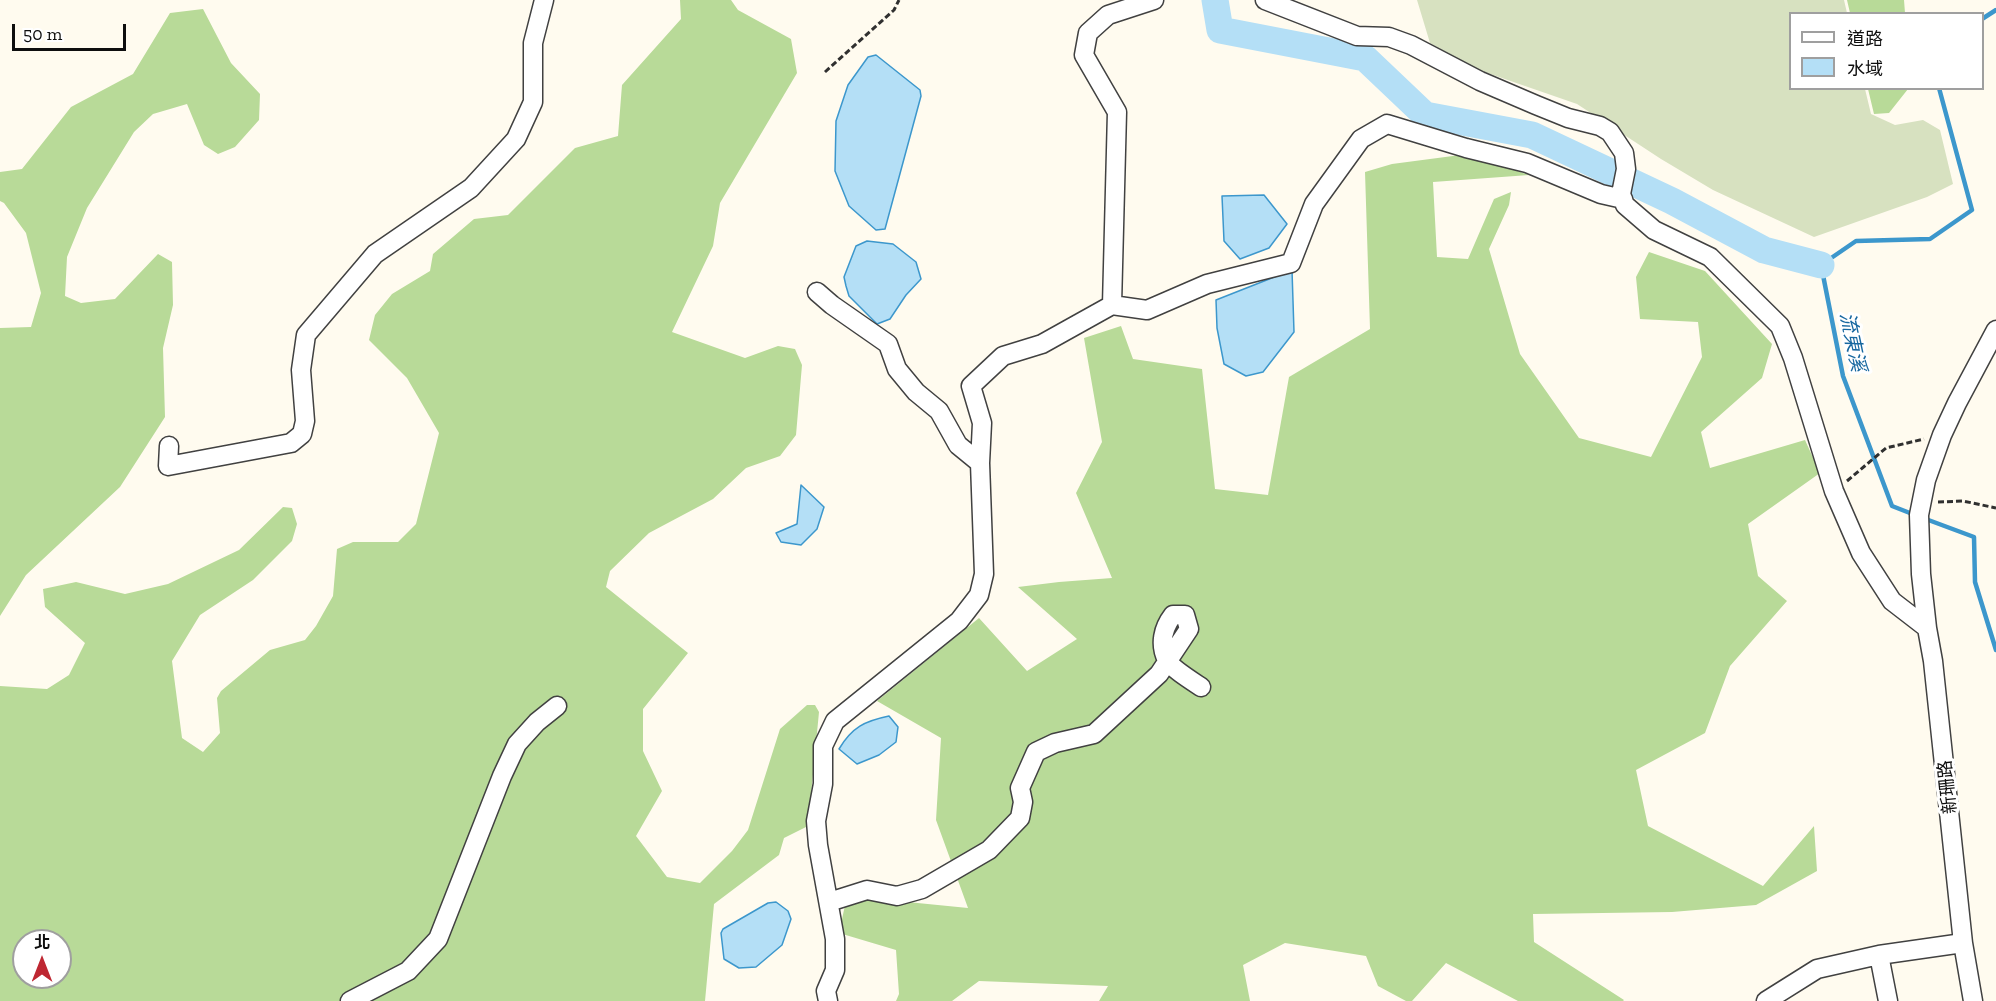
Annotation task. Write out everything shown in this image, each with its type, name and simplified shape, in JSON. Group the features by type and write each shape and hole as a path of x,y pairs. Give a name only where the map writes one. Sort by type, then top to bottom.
{"street":[{"path":"169,446 168,466 291,443 302,434 305,421 301,370 306,335 375,254 471,188 516,139 533,102 533,43 544,0"},
{"path":"1112,305 1118,112 1084,55 1088,33 1108,15 1154,0"},
{"path":"1265,0 1358,36 1389,37 1411,45 1480,81 1568,118 1600,126 1610,132 1624,153 1626,169 1622,196 1625,205 1654,230 1710,257 1780,326 1793,358 1834,491 1861,553 1892,601 1927,628"},
{"path":"828,1001 826,991 835,970 835,939 818,845 816,821 823,784 824,746 835,720 959,621 979,595 984,574 980,463 982,423 971,386 1003,356 1042,344 1112,305 1147,310 1207,284 1291,263 1314,204 1361,138 1387,124 1466,148 1527,163 1601,194 1622,196"},
{"path":"818,292 832,305 888,344 897,369 916,392 939,411 958,445 980,463"},
{"path":"1920,509 1926,480 1942,435 1996,330"},
{"name":"新珊路","path":"1920,509 1920,574 1934,661 1963,943 1973,1001"},
{"path":"829,902 867,890 897,896 922,889 988,850 1020,818 1023,802 1020,788 1036,752 1055,743 1094,734 1159,674 1167,662 1201,687"},
{"path":"350,1001 408,971 438,939 502,776 517,744 537,722 557,706"},
{"path":"1766,1001 1817,969 1880,955 1963,943"},
{"path":"1880,955 1888,1001"}],"path":[{"path":"825,72 894,10 898,0"},
{"path":"1844,484 1886,448 1942,435"},
{"path":"1920,509 1963,501 1996,508"}],"green space":[{"path":"680,0 731,0 738,10 791,39 797,73 720,203 713,246 672,332 745,358 778,346 795,349 802,365 796,435 780,456 746,468 713,499 649,533 610,571 606,587 688,653 643,709 643,751 662,791 636,836 667,877 700,883 732,851 748,830 780,729 807,705 815,705 819,712 808,826 784,838 779,855 714,904 705,1001 0,1001 0,686 47,689 69,675 85,643 45,607 43,589 76,582 125,594 168,584 239,550 283,507 292,508 297,524 292,541 253,580 200,615 172,661 182,738 203,752 220,733 217,698 221,691 270,650 305,640 316,626 333,596 337,549 353,542 398,542 416,524 439,433 407,378 369,340 375,315 392,294 430,271 433,254 474,219 508,215 575,148 618,136 622,85 681,19"},
{"path":"1417,0 1844,0 1847,12 1789,12 1789,90 1865,90 1871,114 1895,125 1923,120 1940,130 1953,184 1927,197 1814,237 1713,190 1577,104 1476,69 1430,43"},
{"path":"1847,0 1904,0 1905,12 1850,12"},
{"path":"203,9 231,63 260,94 259,120 235,147 218,154 204,145 187,104 153,114 134,132 87,208 67,257 65,296 81,303 115,299 158,254 172,262 173,305 163,348 165,417 120,487 26,575 0,616 0,328 31,327 41,293 26,233 4,203 0,201 0,172 22,169 71,107 133,74 170,13"},
{"path":"1868,90 1907,90 1889,113 1874,114"},
{"path":"1468,154 1529,175 1433,182 1437,257 1468,259 1494,199 1511,192 1509,205 1489,249 1520,354 1579,438 1651,457 1702,357 1698,322 1640,319 1636,277 1649,252 1705,271 1772,344 1762,378 1701,432 1710,468 1805,440 1820,473 1748,524 1758,576 1787,601 1730,666 1705,733 1636,770 1648,826 1763,886 1814,826 1817,871 1756,905 1672,912 1533,914 1534,942 1623,1001 1518,1001 1446,963 1412,1001 1406,1001 1378,986 1366,956 1285,943 1243,965 1250,1001 1099,1001 1108,986 979,981 952,1001 896,1001 899,994 896,950 839,933 847,896 968,908 936,820 941,738 877,701 979,618 1027,671 1077,639 1018,587 1112,578 1076,493 1102,442 1084,338 1121,326 1133,359 1202,369 1215,489 1268,495 1289,377 1370,329 1365,172 1392,164"}],"water":[{"path":"876,55 920,90 921,96 885,229 876,230 849,206 835,171 836,121 848,85 868,57"},
{"path":"1264,195 1287,224 1269,248 1240,259 1224,241 1222,196"},
{"path":"867,241 893,244 916,262 921,279 906,295 890,319 877,324 849,296 844,277 856,246"},
{"path":"1292,270 1294,332 1263,372 1246,376 1224,364 1217,328 1216,300"},
{"path":"801,485 824,507 817,529 801,545 781,542 776,533 797,524"},
{"path":"889,716 898,727 896,742 879,755 857,764 839,749 849,735 860,726"},
{"path":"776,902 788,911 791,919 782,945 756,967 739,968 724,959 721,933 723,929 768,903"}],"waterway":[{"path":"1215,0 1220,30 1365,58 1425,115 1532,135 1672,201 1764,250 1821,265"},
{"name":"流東溪","path":"1984,18 1996,10"},
{"name":"流東溪","path":"1915,515 1892,506 1843,376 1821,265 1856,241 1930,239 1972,210 1940,90"},
{"name":"流東溪","path":"1923,518 1974,537 1975,582 1996,650"}]}
